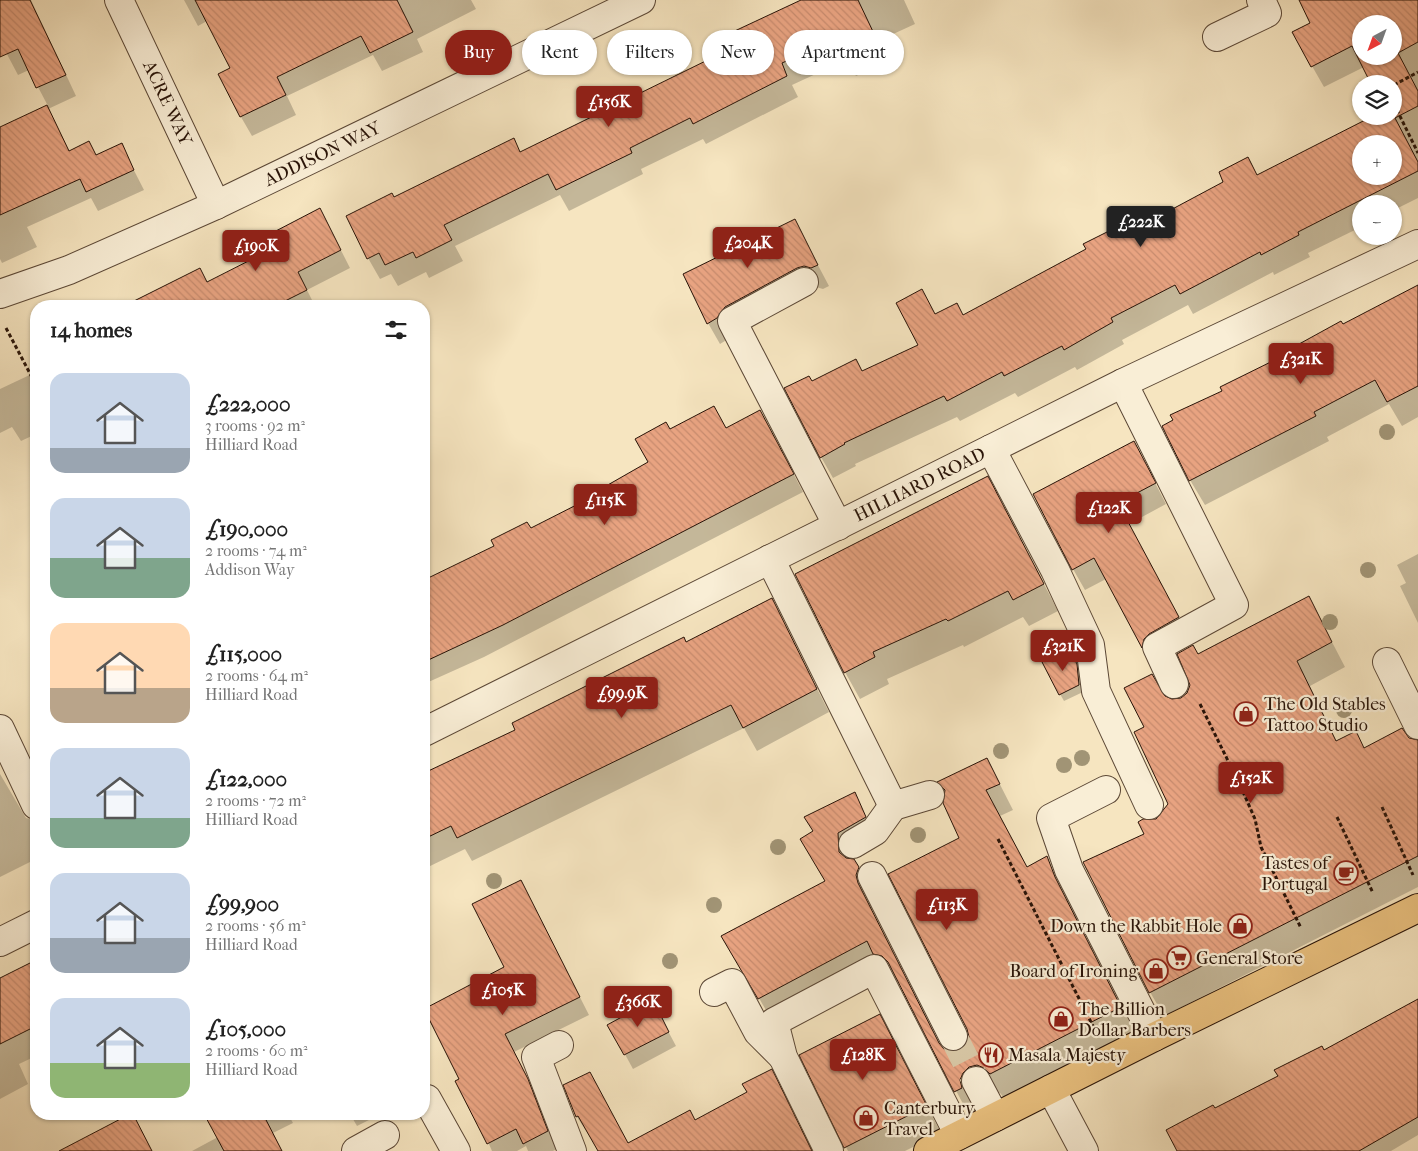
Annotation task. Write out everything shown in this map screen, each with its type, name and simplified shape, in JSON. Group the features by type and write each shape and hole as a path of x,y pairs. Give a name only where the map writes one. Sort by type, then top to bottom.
{"main road":[{"path":"928,1151 1154,1036 1418,908"}],"street":[{"name":"ACRE WAY","path":"119,0 216,205"},
{"name":"ADDISON WAY","path":"0,294 69,270 216,205 641,0"},
{"path":"1217,37 1267,12 1261,0"},
{"name":"HILLIARD ROAD","path":"430,729 1123,384 1418,244"},
{"path":"804,282 732,321 838,526"},
{"path":"1123,384 1234,605 1157,647 1174,684"},
{"path":"991,449 1056,570 1090,646 1096,691 1148,805"},
{"path":"770,559 893,806"},
{"path":"1387,662 1418,725"},
{"path":"0,729 30,792"},
{"path":"1106,790 1051,818 1069,870 1154,1036"},
{"path":"853,844 875,831 893,806 930,794"},
{"path":"872,876 953,1036"},
{"path":"0,942 30,927"},
{"path":"829,1151 783,1057 774,1022 874,969 959,1135"},
{"path":"714,992 732,983 758,1032 783,1057"},
{"path":"559,1045 536,1058 572,1151"},
{"path":"976,1081 995,1117"},
{"path":"1051,1089 1084,1151"},
{"path":"430,1104 456,1151"},
{"path":"356,1151 385,1135"}],"path":[{"path":"1402,80 1418,72"},
{"path":"1402,120 1418,153"},
{"path":"4,324 30,374"},
{"path":"1197,698 1255,819 1261,847 1316,958"},
{"path":"1382,807 1414,876"},
{"path":"1337,817 1387,923"},
{"path":"998,839 1110,1060"}],"building":[{"path":"0,0 30,0 66,75 36,88 18,49 0,57"},
{"path":"195,0 397,0 413,32 370,53 361,36 277,77 286,95 240,117 218,74 230,68"},
{"path":"801,0 858,0 872,30 784,30 784,62 782,63 784,75 787,76 693,124 690,118 630,148 632,153 556,190 548,174 444,225 452,240 416,258 413,252 385,265 379,253 367,259 346,216 392,193 394,197 514,138 520,152 677,75 692,75 692,68 702,63 702,75 774,75 774,30 737,30"},
{"path":"1299,0 1418,0 1418,42 1402,51 1402,15 1352,15 1352,46 1311,67 1292,32 1310,23"},
{"path":"1402,61 1418,91 1418,106 1402,114 1402,75 1366,75 1362,65 1402,65"},
{"path":"47,105 69,151 89,141 96,155 122,143 134,170 86,192 80,179 0,215 0,127"},
{"path":"1355,125 1399,125 1418,162 1418,171 1402,179 1402,135 1352,135 1352,185 1390,185 1371,195 1352,195 1352,205 1298,232 1299,235 1261,255 1260,252 1180,294 1175,285 1111,318 1113,322 1064,350 1062,346 1004,376 1002,372 947,401 944,396 844,443 820,458 784,388 809,376 812,381 856,359 862,371 918,345 896,303 922,289 935,314 957,303 963,315 1086,249 1083,244 1131,220 1135,229 1223,182 1219,172 1248,157 1257,175"},
{"path":"320,208 341,250 298,272 307,290 287,300 136,300 200,268 207,282 278,246 272,233"},
{"path":"795,219 818,265 811,268 804,266 797,268 725,307 717,318 707,324 683,274"},
{"path":"1418,285 1418,386 1387,402 1375,380 1314,412 1316,416 1189,481 1162,426 1173,420 1170,415 1222,391 1220,387 1291,352 1290,349 1341,321 1343,324"},
{"path":"714,406 726,428 760,410 794,474 503,625 430,659 430,577 494,546 491,540 527,522 531,528 594,496 592,494 648,462 635,439 666,422 670,429"},
{"path":"1134,441 1156,483 1118,503 1179,617 1149,634 1144,639 1142,648 1094,558 1072,570 1033,494"},
{"path":"988,476 1044,584 1013,600 1008,591 948,621 946,619 873,652 875,657 844,673 795,574"},
{"path":"1309,596 1332,642 1297,661 1336,741 1356,731 1364,748 1402,728 1409,738 1418,740 1418,856 1149,993 1083,862 1144,834 1138,822 1143,819 1156,819 1168,804 1134,732 1144,727 1124,688 1152,674 1165,696 1172,699 1181,698 1187,693 1190,685 1177,654 1193,645 1198,654"},
{"path":"772,598 817,689 743,728 731,705 457,838 451,826 430,836 430,770 515,730 512,723 684,637 686,642"},
{"path":"1069,649 1077,664 1079,685 1059,695 1042,662"},
{"path":"987,758 1000,784 986,790 1027,867 1047,856 1055,877 1121,1007 990,1074 984,1068 977,1065 969,1067 963,1073 960,1080 962,1088 954,1092 888,962 882,956 873,954 867,941 758,999 721,936 825,881 800,839 813,831 804,817 855,792 866,817 838,833 839,852 846,858 854,859 859,867 856,875 858,883 939,1043 944,1049 952,1052 960,1050 966,1044 969,1037 967,1029 888,874 959,838 943,803 945,790 937,782"},
{"path":"521,880 580,997 505,1034 528,1079 548,1131 523,1144 516,1129 487,1144 455,1081 459,1079 430,1021 430,1006 504,967 472,904"},
{"path":"30,963 30,1029 0,1044 0,978"},
{"path":"1418,999 1418,1117 1359,1151 1177,1151 1166,1130 1213,1105 1215,1108 1278,1076 1274,1070 1322,1046 1324,1050"},
{"path":"653,1000 669,1032 624,1055 607,1025"},
{"path":"880,1014 927,1106 844,1148 799,1055"},
{"path":"772,1069 812,1151 598,1151 578,1116 576,1117 563,1085 590,1072 628,1143 690,1110 695,1120 747,1092 742,1084"},
{"path":"118,1120 136,1120 152,1151 59,1151"},
{"path":"207,1120 266,1120 282,1151 224,1151"}],"tunnel":[{"path":"953,1036 976,1081"}],"place":[{"name":"The Old Stables Tattoo Studio","path":"1246,714"},
{"name":"Tastes of Portugal","path":"1346,873"},
{"name":"Down the Rabbit Hole","path":"1240,926"},
{"name":"General Store","path":"1179,958"},
{"name":"Board of Ironing","path":"1156,971"},
{"name":"The Billion Dollar Barbers","path":"1061,1019"},
{"name":"Masala Majesty","path":"991,1055"},
{"name":"Canterbury Travel","path":"866,1118"}]}
